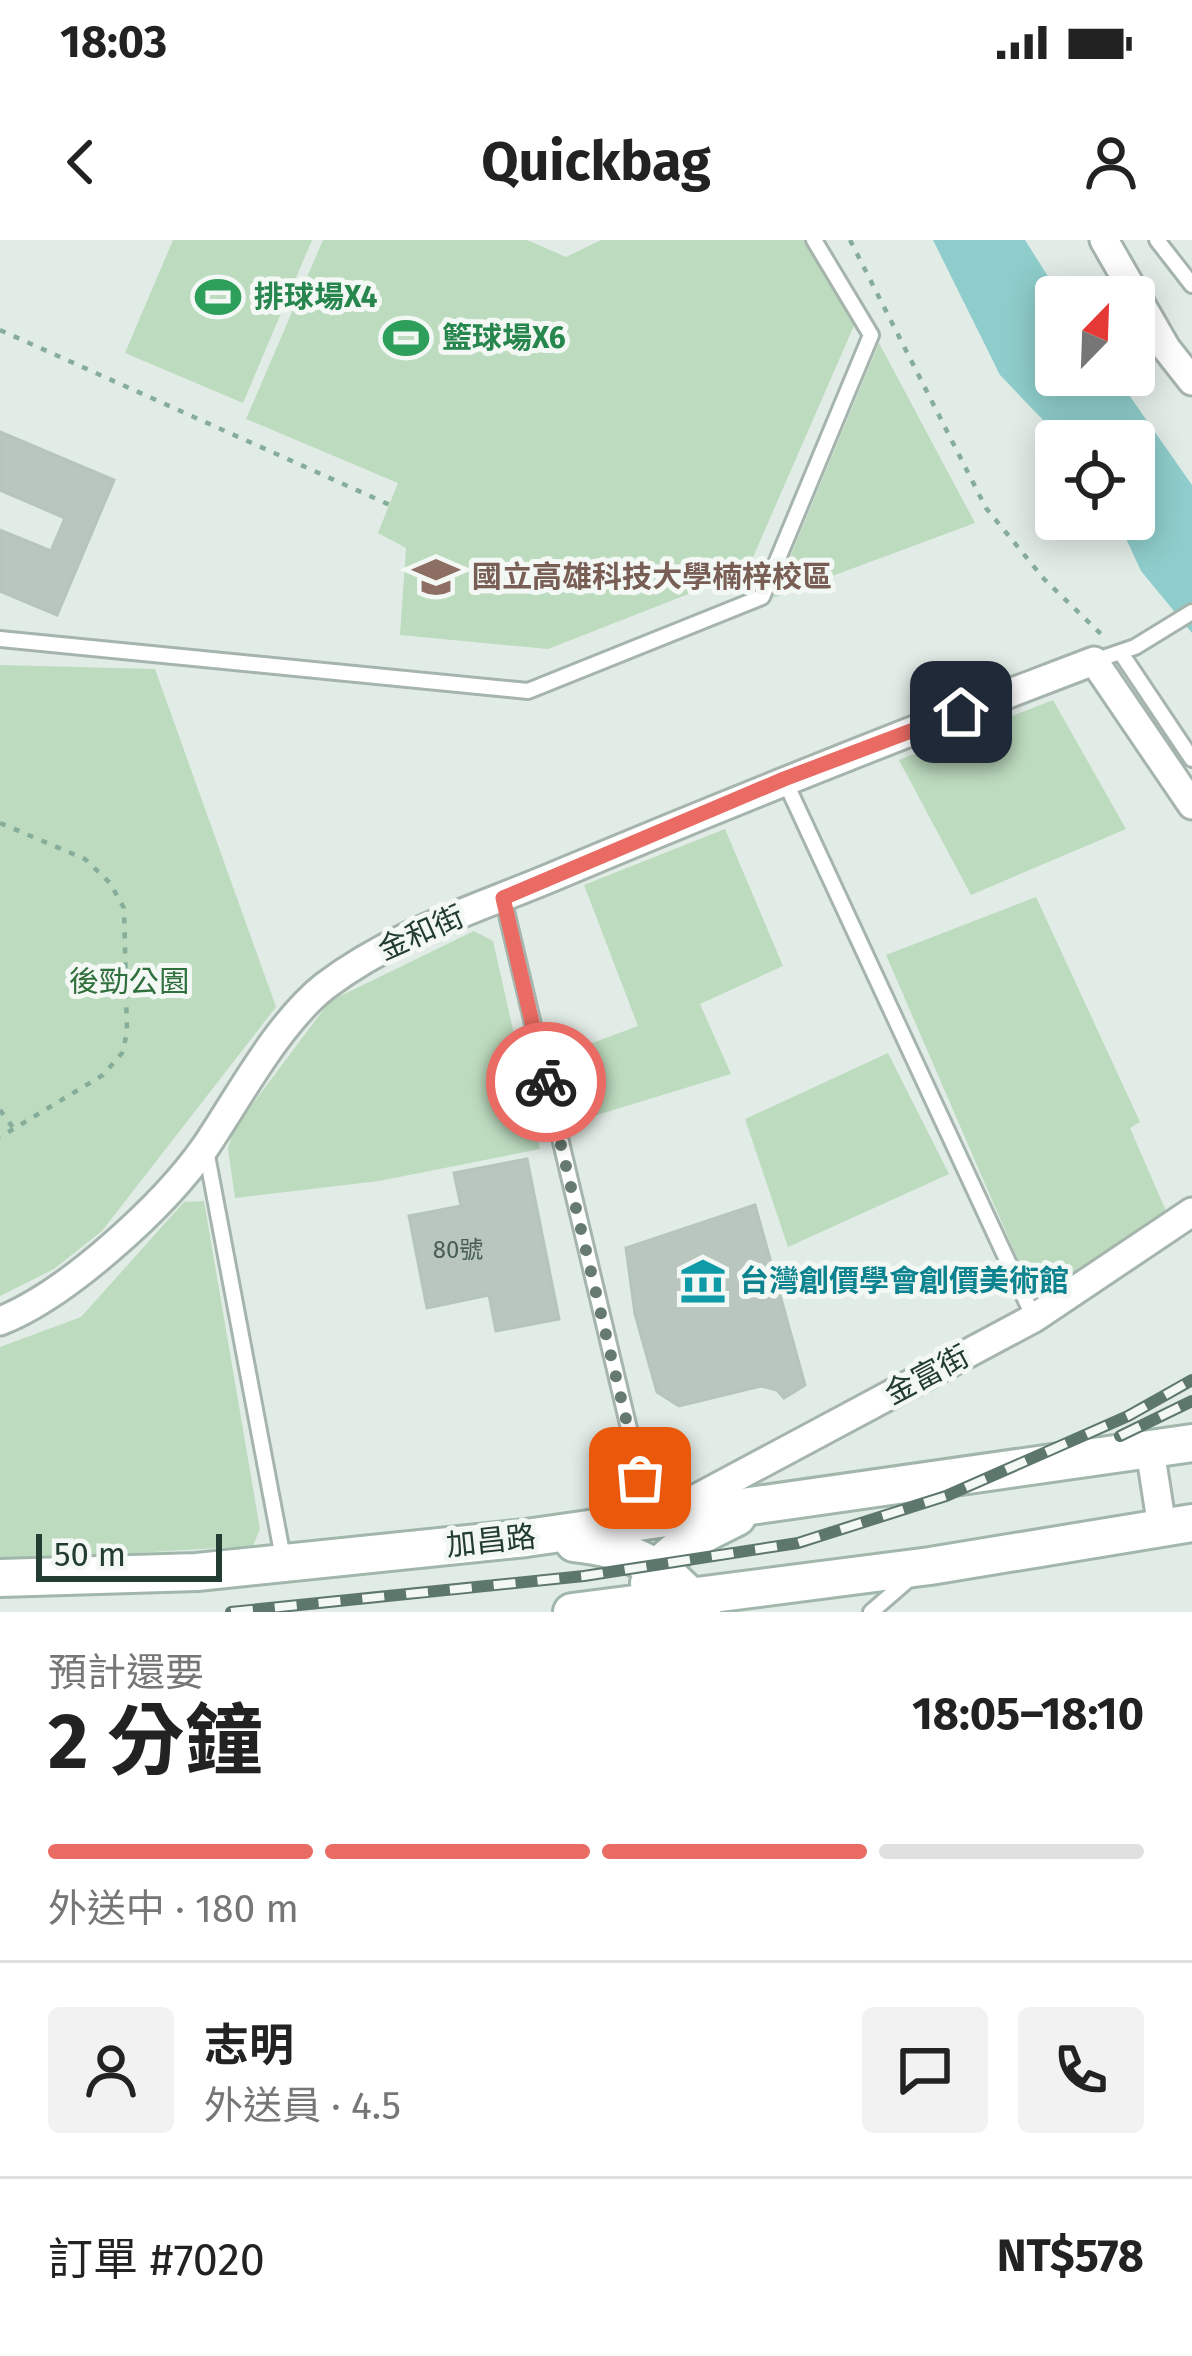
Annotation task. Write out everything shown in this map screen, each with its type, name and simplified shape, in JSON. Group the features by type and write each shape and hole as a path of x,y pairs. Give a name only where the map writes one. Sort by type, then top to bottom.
{"street":[{"path":"1104,240 1166,348 1192,381"},
{"name":"金和街","path":"0,1322 62,1288 205,1147 226,1108 320,990 391,940 784,779 1116,654"},
{"path":"1116,654 1192,805"},
{"name":"金富街","path":"651,1522 1034,1318 1192,1211"},
{"name":"加昌路","path":"0,1578 284,1563 526,1538 651,1522 772,1498 1192,1443"},
{"path":"572,1612 698,1606 1182,1526 1150,1450"},
{"path":"647,1608 657,1566 698,1537 772,1498"},
{"path":"526,1538 629,1552 657,1566 698,1606"}],"lane":[{"path":"0,639 528,691 762,597 871,335 814,240"},
{"path":"1157,240 1192,285"},
{"path":"1192,612 1116,654 1192,759"},
{"path":"784,779 1034,1318"},
{"path":"503,898 651,1522"},
{"path":"205,1147 284,1563"},
{"path":"871,1612 885,1595 930,1566"}],"path":[{"path":"850,240 986,508 1044,579 1116,654"},
{"path":"0,330 390,505"},
{"path":"0,823 85,859 110,883 124,908 127,1033 122,1053 103,1075 0,1138"},
{"path":"0,1110 14,1129"}],"green space":[{"name":"排球場X4","path":"173,240 312,240 243,403 125,353"},
{"path":"323,240 527,240 566,257 601,240 804,240 856,321 747,571 548,649 400,635 406,548 378,533 398,483 246,419"},
{"path":"879,343 975,523 773,598"},
{"name":"後勁公園","path":"0,665 155,669 276,1007 102,1231 54,1269 0,1296"},
{"path":"1053,700 1126,829 971,895 899,760"},
{"path":"725,829 783,966 700,1004 731,1074 571,1123 560,1055 638,1026 584,885"},
{"path":"1036,897 1140,1122 1130,1128 1166,1211 1059,1288 1028,1283 886,955"},
{"path":"474,931 493,941 540,1149 379,1181 235,1198 228,1149 233,1130 330,1001"},
{"path":"888,1053 949,1174 788,1247 745,1119"},
{"path":"204,1201 260,1529 253,1546 0,1561 0,1347 81,1317 184,1202"}],"water":[{"path":"933,240 1025,240 1048,276 1035,276 1035,396 1130,396 1146,420 1043,420 1000,375"},
{"path":"1155,432 1192,485 1192,633 1141,571 1127,540 1155,540"}],"building":[{"path":"0,432 114,480 57,615 0,591 0,530 51,551 65,518 0,490"},
{"path":"527,1159 559,1319 496,1331 489,1295 427,1308 409,1216 461,1206 454,1173"},
{"name":"台灣創價學會創價美術館","path":"755,1205 805,1385 784,1398 777,1390 761,1386 679,1406 657,1392 635,1314 626,1248"}],"railway":[{"path":"231,1612 584,1576 798,1543 946,1496 1128,1416 1192,1380"},
{"path":"1120,1436 1192,1401"}],"way so far":[{"path":"546,1082 640,1478"}],"place":[{"name":"排球場X4","path":"218,297"},
{"name":"籃球場X6","path":"406,338"},
{"name":"國立高雄科技大學楠梓校區","path":"436,577"},
{"name":"台灣創價學會創價美術館","path":"703,1281"}],"route":[{"path":"546,1082 503,898 784,779 961,712"}]}
